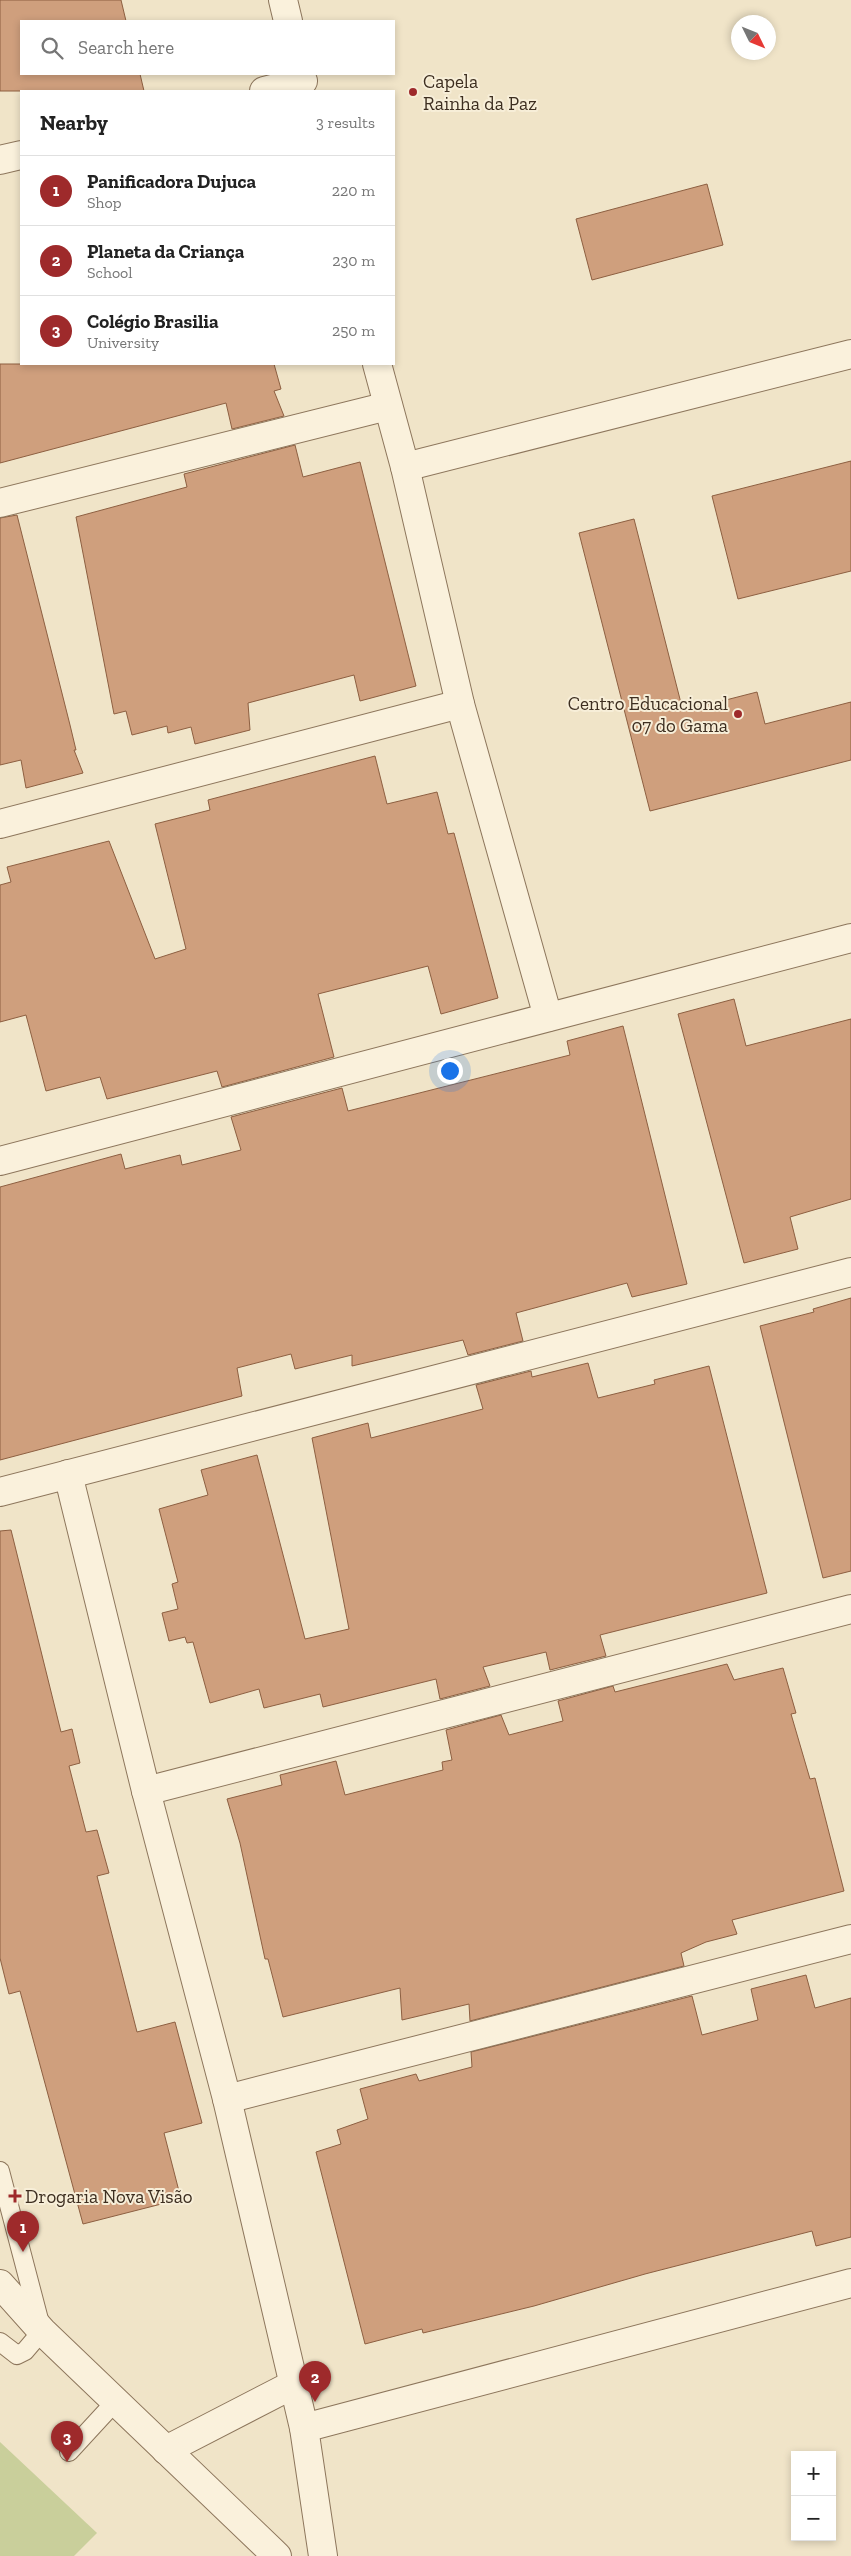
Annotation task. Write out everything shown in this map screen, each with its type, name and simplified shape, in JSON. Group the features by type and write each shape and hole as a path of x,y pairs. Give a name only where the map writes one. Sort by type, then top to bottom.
{"street":[{"path":"283,0 288,20"},
{"path":"268,90 303,82"},
{"path":"0,160 20,155"},
{"path":"404,467 851,354"},
{"path":"376,365 404,467 460,704 548,1018"},
{"path":"0,503 388,406"},
{"path":"0,824 460,704"},
{"path":"0,1161 851,938"},
{"path":"0,1492 851,1272"},
{"path":"68,1474 146,1791 227,2099 292,2385 304,2428 323,2556"},
{"path":"146,1791 851,1609"},
{"path":"227,2099 851,1939"},
{"path":"304,2428 851,2283"},
{"path":"0,2284 42,2331 277,2556"},
{"path":"166,2450 292,2385"}],"lane":[{"path":"0,2171 42,2331 25,2351 17,2354 0,2342"},
{"path":"69,2452 115,2402"}],"green space":[{"path":"0,2442 97,2533 74,2556 0,2556"}],"building":[{"path":"0,0 121,0 126,20 20,20 20,75 140,75 144,90 0,91"},
{"path":"707,184 723,245 592,280 576,219"},
{"path":"0,364 274,365 281,389 274,391 284,416 232,429 226,403 0,463"},
{"path":"295,445 303,477 360,462 416,686 360,701 354,675 248,703 250,730 195,744 191,727 168,733 167,726 132,735 126,711 114,714 76,517 187,487 184,474"},
{"path":"851,461 851,571 738,599 712,496"},
{"path":"17,515 70,725 76,750 74,750 83,773 26,788 21,760 0,765 0,518"},
{"path":"634,519 683,711 757,692 765,724 851,702 851,760 650,811 579,533"},
{"path":"375,756 387,804 437,792 448,834 454,833 498,998 441,1014 428,966 318,994 334,1057 222,1087 217,1071 107,1099 100,1077 46,1091 26,1015 0,1022 0,885 11,882 7,867 109,841 155,959 186,949 155,824 210,810 208,800"},
{"path":"734,999 746,1046 851,1019 851,1199 790,1217 798,1249 744,1263 678,1014"},
{"path":"623,1026 687,1284 632,1297 627,1283 516,1313 523,1341 468,1355 463,1340 352,1366 352,1355 295,1369 291,1354 237,1368 242,1396 0,1460 0,1187 121,1154 125,1169 180,1155 182,1165 241,1150 231,1117 342,1088 348,1111 570,1055 567,1041"},
{"path":"851,1298 851,1571 823,1578 760,1326 814,1312 813,1309"},
{"path":"588,1363 598,1398 655,1384 654,1380 709,1366 767,1593 600,1635 606,1656 550,1670 546,1652 483,1667 490,1686 440,1699 436,1679 323,1707 320,1694 264,1708 259,1689 210,1703 193,1642 187,1643 185,1637 169,1641 162,1613 178,1609 172,1584 178,1582 159,1509 208,1495 201,1470 257,1455 305,1639 349,1629 312,1438 368,1423 371,1438 483,1409 476,1385 531,1371 532,1377"},
{"path":"11,1530 61,1732 72,1729 80,1763 69,1766 86,1832 97,1830 109,1873 97,1876 137,2032 175,2022 202,2123 164,2133 181,2199 83,2224 20,1991 9,1994 0,1958 0,1531"},
{"path":"727,1664 734,1680 783,1668 796,1713 791,1714 810,1779 815,1778 844,1891 732,1920 737,1934 706,1942 681,1953 684,1966 470,2021 469,2004 402,2020 400,1988 283,2017 268,1959 265,1959 240,1843 227,1799 282,1785 280,1775 336,1761 345,1795 443,1770 442,1762 452,1760 446,1730 501,1715 509,1735 563,1721 558,1701 613,1686 615,1692"},
{"path":"806,1975 815,2008 851,1998 851,2237 816,2246 812,2231 645,2274 534,2306 423,2333 422,2329 365,2344 316,2152 341,2144 337,2130 368,2119 360,2089 416,2074 419,2081 472,2067 471,2052 692,1996 702,2035 758,2020 751,1989"}],"place":[{"name":"Capela Rainha da Paz","path":"413,92"},
{"name":"Centro Educacional 07 do Gama","path":"738,714"},
{"name":"Drogaria Nova Visão","path":"15,2196"},
{"name":"Panificadora Dujuca","path":"23,2252"},
{"name":"Planeta da Criança","path":"315,2402"},
{"name":"Colégio Brasilia","path":"67,2462"}]}
